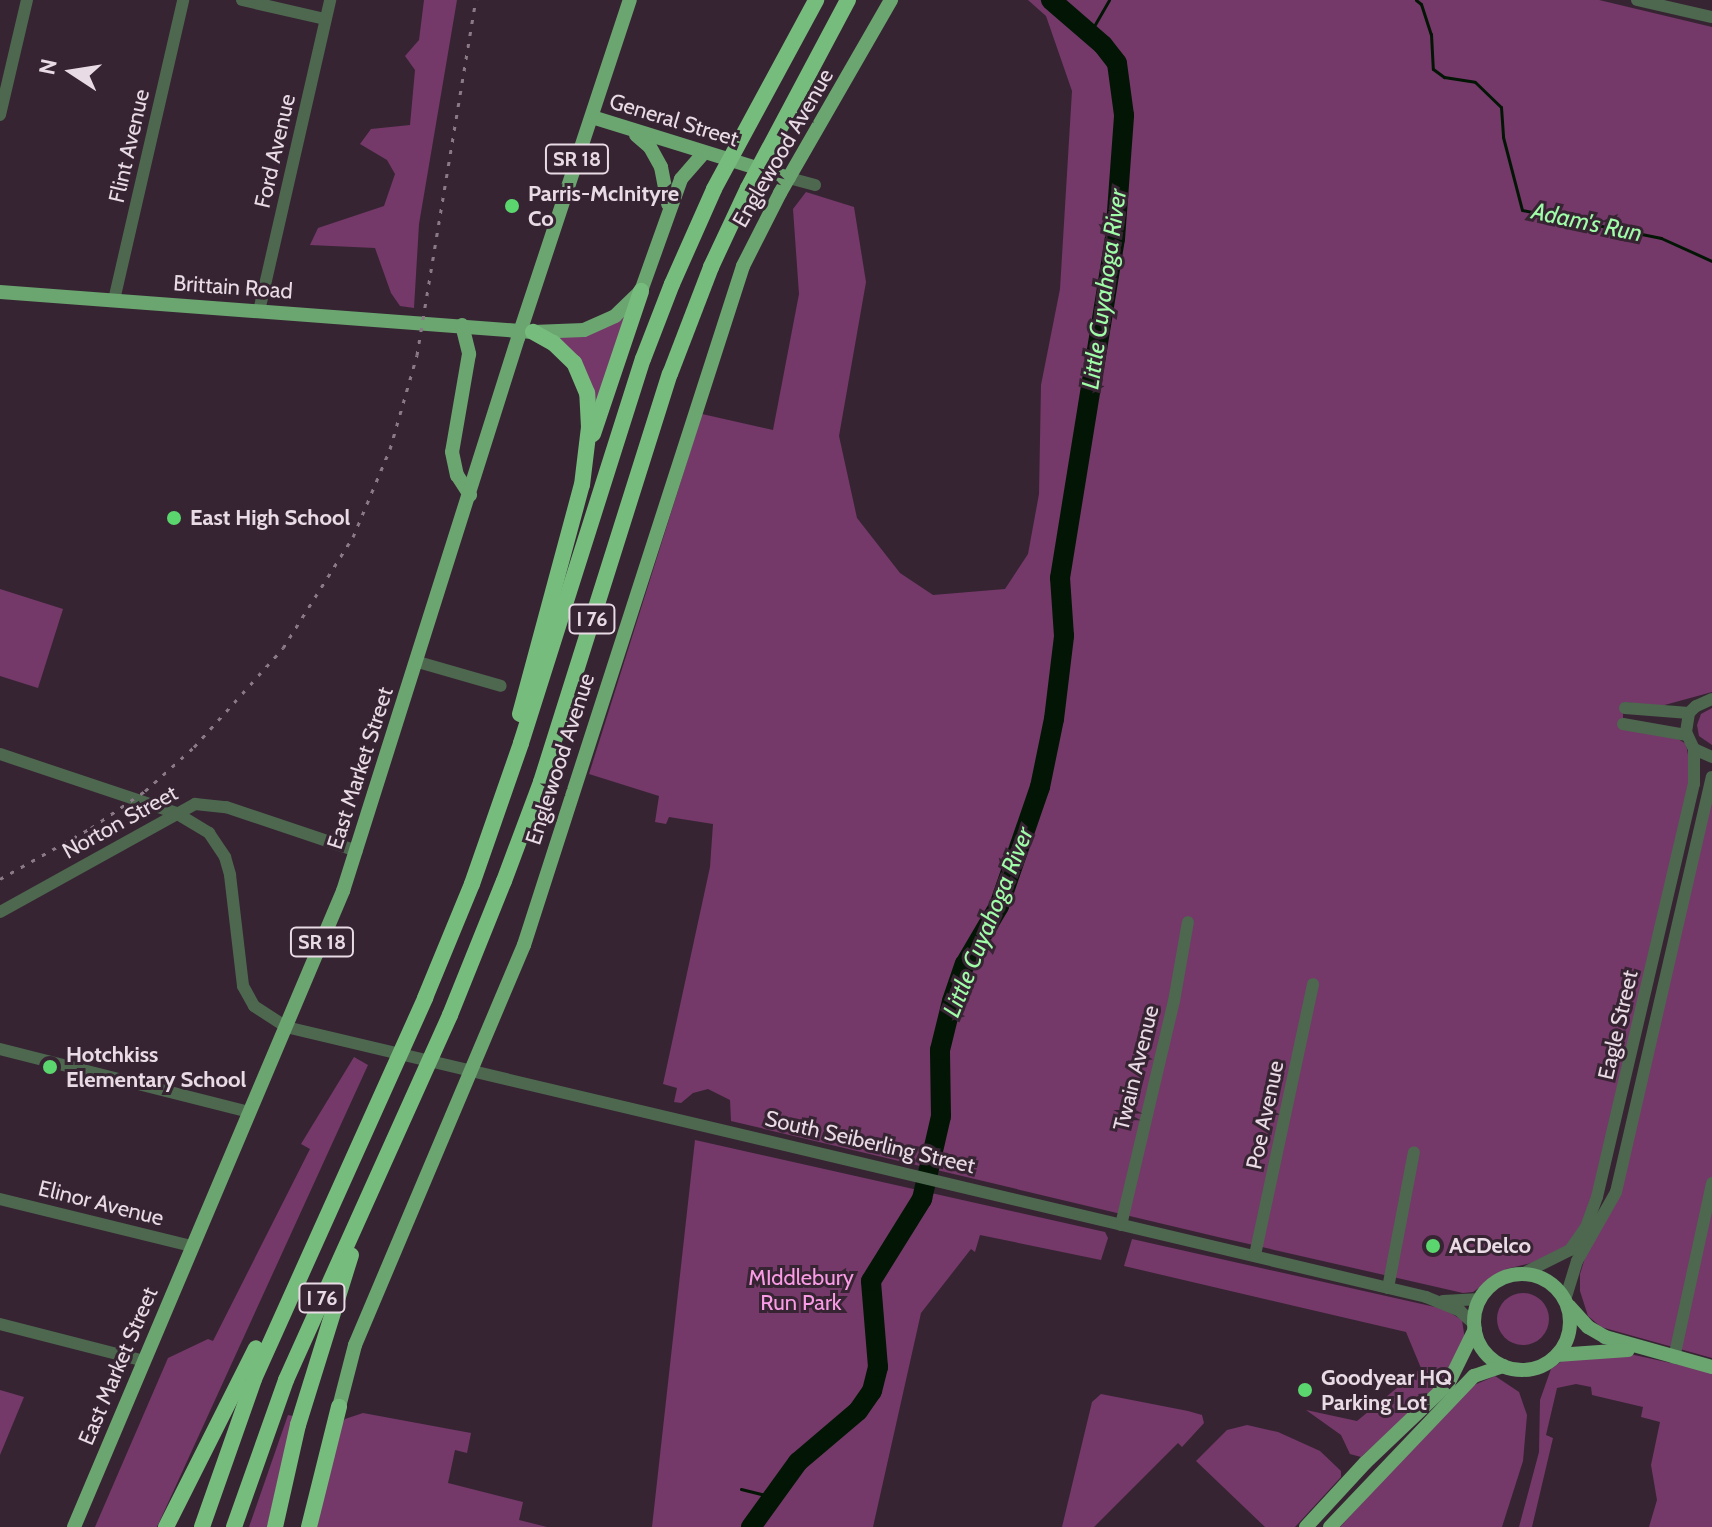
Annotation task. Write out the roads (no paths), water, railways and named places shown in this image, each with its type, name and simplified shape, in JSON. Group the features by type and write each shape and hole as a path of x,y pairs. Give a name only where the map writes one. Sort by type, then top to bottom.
{"highway":[{"name":"I 76","path":"202,1527 248,1393 394,1068 493,824 643,359 691,239 816,0"},
{"name":"I 76","path":"234,1527 286,1380 471,967 541,782 683,336 748,188 848,0"},
{"path":"493,824 578,500 587,450 641,291"},
{"path":"533,332 564,352 580,374 588,401 587,450"},
{"path":"275,1527 308,1390 372,1187"},
{"path":"166,1527 269,1323 313,1245"},
{"path":"309,1527 339,1407"}],"main road":[{"name":"East Market Street","path":"74,1527 286,1027 357,851 630,0"},
{"name":"Englewood Avenue","path":"339,1407 355,1345 524,945 743,266 789,178 891,0"},
{"name":"General Street","path":"592,117 789,178"},
{"path":"629,129 650,147 661,167 668,210"},
{"name":"Brittain Road","path":"0,292 435,322 533,332 598,325 615,316 641,291 681,179 704,153"},
{"path":"462,325 469,354 452,452 457,475 470,495"},
{"path":"1306,1527 1365,1463 1448,1384 1475,1326 1480,1299 1498,1281 1522,1274 1549,1281 1592,1330 1643,1350 1712,1367"},
{"path":"1557,1355 1570,1330 1566,1301"},
{"path":"1475,1326 1484,1351 1503,1366 1519,1370 1536,1368 1557,1355 1598,1349 1643,1350"},
{"path":"1330,1527 1474,1376 1503,1366"}],"street":[{"path":"0,115 27,0"},
{"name":"Flint Avenue","path":"114,300 183,0"},
{"path":"242,0 325,19"},
{"name":"Ford Avenue","path":"259,311 330,0"},
{"path":"1637,0 1712,17"},
{"path":"789,178 815,185"},
{"path":"418,662 501,686"},
{"path":"1712,699 1689,713 1687,735 1694,749 1712,757"},
{"path":"1625,708 1668,714 1689,713"},
{"path":"1623,724 1687,735"},
{"name":"Eagle Street","path":"1522,1274 1561,1256 1574,1245 1586,1227 1600,1188 1694,784 1694,749"},
{"path":"0,754 176,813 198,824 225,857 243,986 254,1006 286,1027"},
{"name":"Eagle Street","path":"1566,1301 1577,1261 1616,1192 1712,777"},
{"name":"Norton Street","path":"0,912 195,804 213,805 357,851"},
{"name":"Twain Avenue","path":"1121,1225 1174,1001 1188,922"},
{"name":"Poe Avenue","path":"1255,1255 1313,984"},
{"name":"South Seiberling Street","path":"286,1027 1443,1301 1480,1299"},
{"path":"0,1049 249,1112"},
{"path":"1388,1288 1414,1152"},
{"path":"1674,1358 1712,1183"},
{"name":"Elinor Avenue","path":"0,1199 192,1246"},
{"name":"South Seiberling Street","path":"1443,1301 1475,1326"},
{"path":"0,1324 144,1361"}],"waterway":[{"name":"Little Cuyahoga River","path":"751,1527 798,1462 858,1411 872,1391 878,1367 871,1281 922,1199 941,1116 940,1050 952,1001 965,964 999,906 1040,787 1054,719 1064,636 1060,578 1115,239 1124,115 1117,63 1103,45 1051,0"},
{"name":"Adam's Run","path":"1090,33 1109,0"},
{"name":"Adam's Run","path":"1416,0 1421,4 1431,34 1433,69 1444,77 1475,82 1501,107 1503,137 1522,210 1661,238 1712,261"},
{"path":"741,1489 773,1497"}],"railway":[{"path":"0,879 91,828 145,791 194,747 283,648 353,537 390,449 417,355 476,0"}],"place":[{"name":"Parris-McInityre Co","path":"512,206"},
{"name":"East High School","path":"174,518"},
{"name":"Hotchkiss Elementary School","path":"50,1067"},
{"name":"ACDelco","path":"1433,1246"},
{"name":"Goodyear HQ Parking Lot","path":"1305,1390"}],"park label":[{"name":"MIddlebury Run Park","path":"801,1290"}]}
